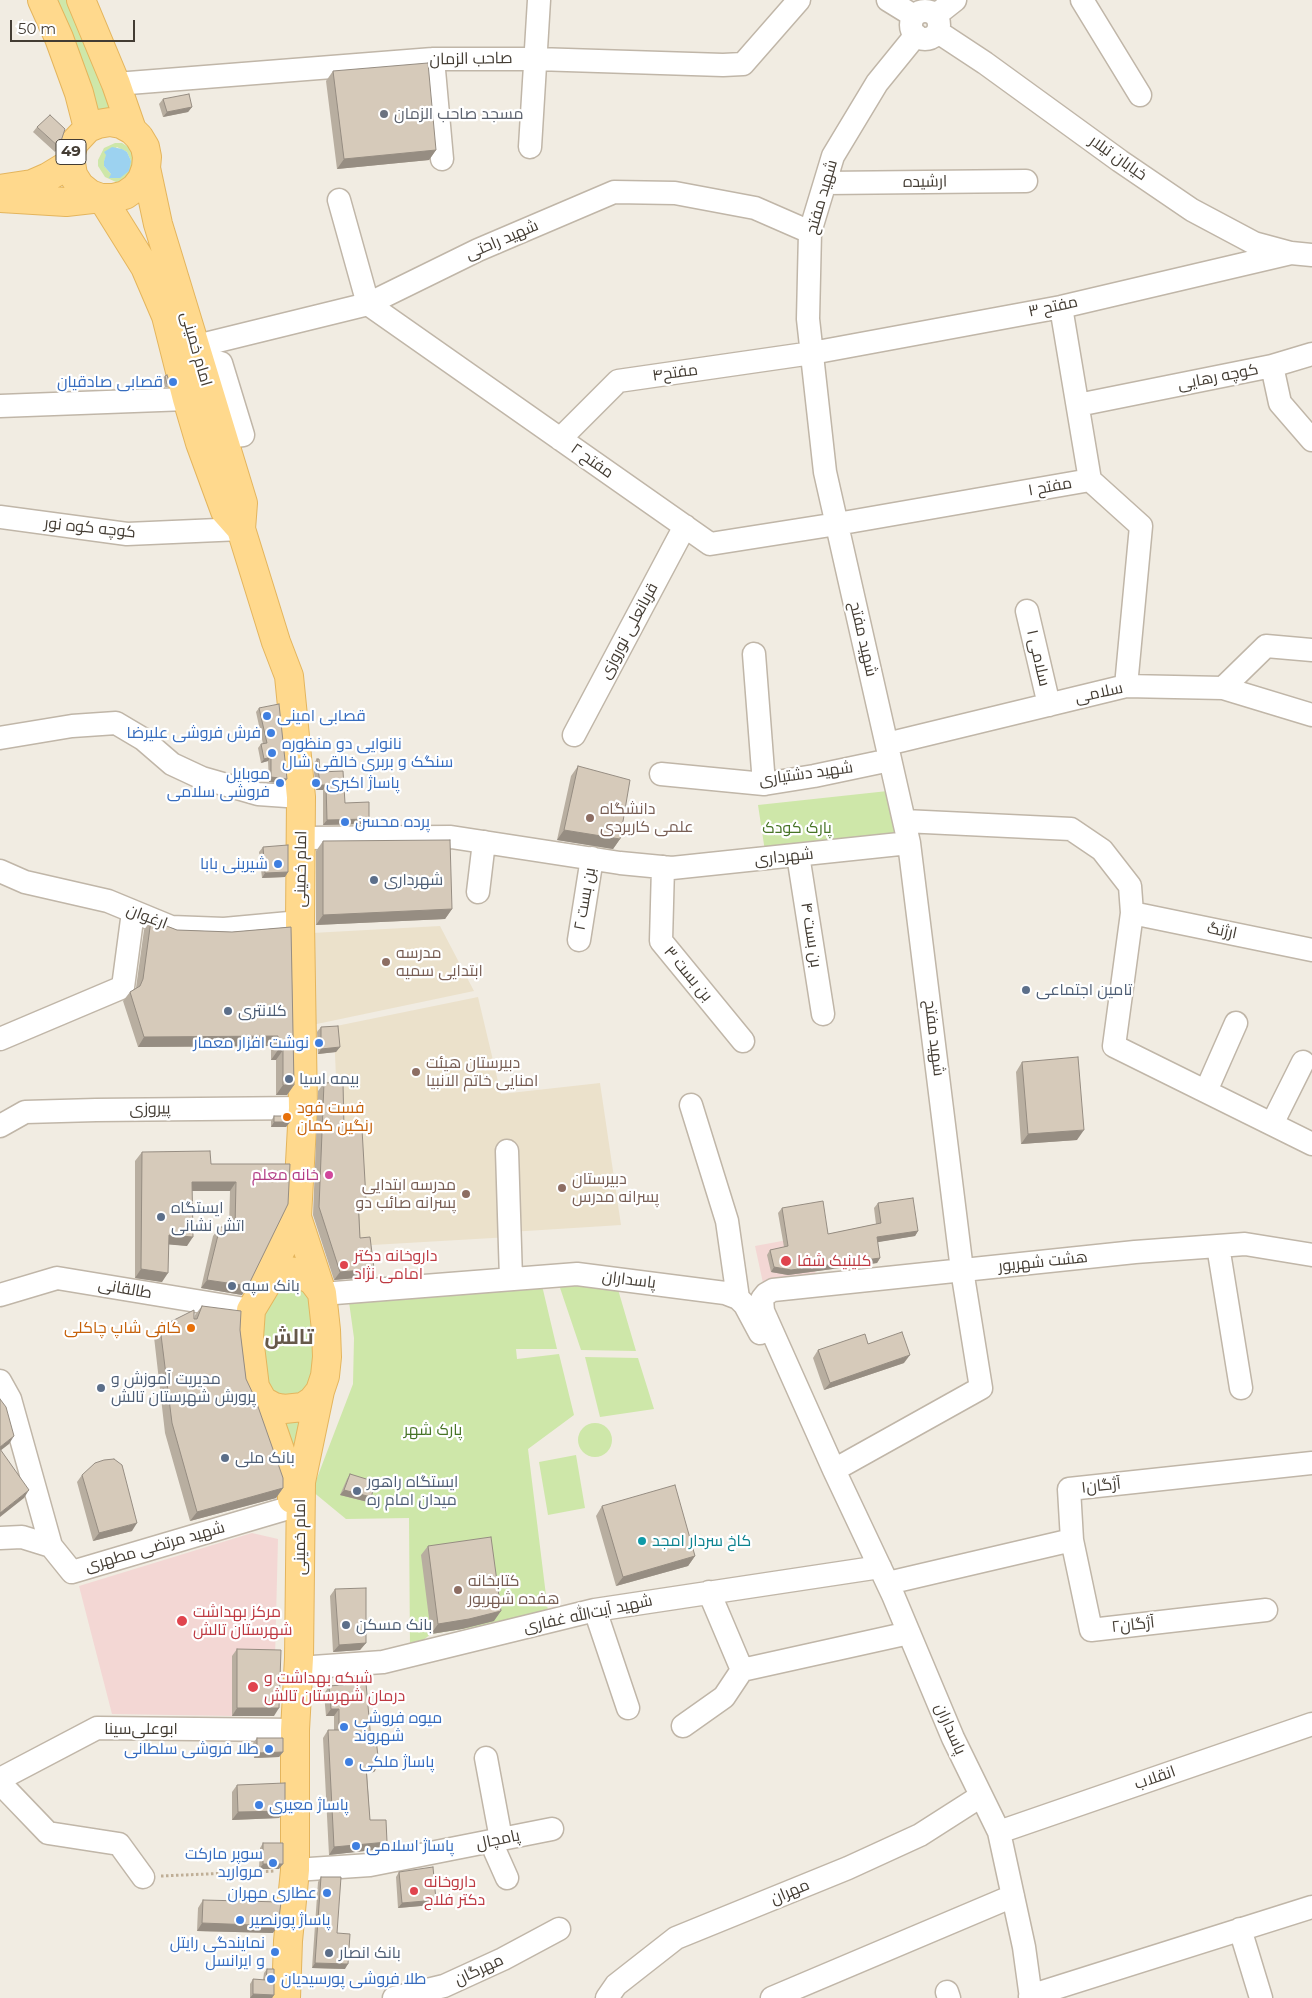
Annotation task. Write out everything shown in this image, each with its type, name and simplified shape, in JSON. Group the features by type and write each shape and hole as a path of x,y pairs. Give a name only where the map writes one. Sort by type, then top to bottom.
{"main road":[{"name":"49","path":"42,0 59,38 79,93 88,128"},
{"path":"0,198 66,202 113,198 125,195 135,188 142,179 147,158 145,147 140,137 132,130 116,84 81,0"},
{"name":"49","path":"101,198 90,194 80,186 73,175 70,163 74,143 88,128 98,124 110,122 121,124 132,130"},
{"name":"49","path":"0,189 32,184 48,177 70,163"},
{"name":"امام خمینی","path":"146,168 158,224 243,503 241,529 276,642 289,676 301,797 300,922 303,1108 297,1217 322,1294"},
{"name":"امام خمینی","path":"101,198 145,267 166,316 200,444 225,511 241,529"},
{"name":"امام خمینی","path":"251,1311 297,1217"},
{"path":"289,1271 300,1273 313,1281 322,1294 327,1357 325,1376 320,1392 303,1407 294,1409 274,1407 263,1401 255,1387 249,1338 251,1311 269,1280 278,1273 289,1271"},
{"name":"امام خمینی","path":"286,1998 288,1941 295,1870 295,1730 298,1677 301,1482 320,1392"},
{"name":"امام خمینی","path":"263,1401 292,1485 293,1632 294,1661 298,1677"}],"street":[{"path":"530,147 539,0"},
{"name":"صاحب الزمان","path":"116,84 433,59 536,59 743,64 799,0"},
{"name":"خیابان تیلار","path":"888,0 993,68 1120,161 1192,210 1254,243 1302,254"},
{"name":"شهید مفتح","path":"834,1470 980,1388 962,1270 909,843 825,472 808,319 810,232 833,156 877,83 926,25 955,0"},
{"path":"1082,0 1140,95"},
{"path":"433,59 442,159"},
{"name":"ارشیده","path":"825,183 1026,181"},
{"name":"شهید راحتی","path":"198,352 368,304 478,250 614,192 674,192 755,208 810,232"},
{"path":"339,200 368,304"},
{"name":"مفتح ۳","path":"812,353 1061,306 1302,254"},
{"name":"مفتح ۲","path":"368,304 710,544 837,524"},
{"name":"مفتح ۱","path":"837,524 1090,480 1061,306"},
{"name":"مفتح۴","path":"560,439 618,381 812,353"},
{"path":"1272,366 1312,354"},
{"name":"کوچه رهایی","path":"1078,405 1272,366 1280,403 1312,440"},
{"path":"0,406 187,400"},
{"path":"1090,480 1141,526 1126,686"},
{"name":"کوچه کوه نور","path":"0,516 127,534 241,529"},
{"name":"قربانعلی نوروزی","path":"574,735 685,526"},
{"name":"سلامی ۱","path":"1027,611 1049,705"},
{"path":"1223,688 1266,646 1312,650"},
{"path":"754,654 764,784"},
{"name":"سلامی","path":"889,752 1049,705 1126,686 1223,688 1312,715"},
{"path":"0,738 72,726 116,723 143,739 172,764 202,778 258,794 301,797"},
{"name":"شهید دشتیاری","path":"660,774 764,784 814,776 889,752"},
{"path":"904,821 1071,829 1102,850 1130,886 1132,912 1114,1046 1312,1144"},
{"name":"شهرداری","path":"301,838 450,837 672,868 909,843"},
{"path":"478,892 484,842"},
{"name":"بن بست ۴","path":"798,855 824,1014"},
{"name":"بن بست ۲","path":"578,940 592,858"},
{"name":"بن بست ۳","path":"663,867 661,942 743,1041"},
{"name":"ارغوان","path":"0,871 25,882 108,901 170,927 224,929 300,922"},
{"path":"0,1039 123,987 133,912"},
{"name":"ارژنگ","path":"1132,912 1312,950"},
{"path":"1206,1091 1236,1023"},
{"path":"1272,1124 1303,1062"},
{"path":"691,1105 727,1221 738,1298"},
{"name":"پیروزی","path":"0,1126 25,1112 303,1108"},
{"path":"507,1152 511,1279"},
{"name":"هشت شهریور","path":"773,1290 1135,1252 1244,1244 1312,1255"},
{"path":"1218,1246 1241,1388"},
{"name":"پاسداران","path":"322,1294 577,1274 708,1289 725,1293 738,1298 745,1305 834,1470"},
{"name":"طالقانی","path":"0,1296 56,1278 251,1311"},
{"name":"پاسداران","path":"773,1290 762,1299 763,1311 834,1470 884,1575 953,1738 999,1832 1024,1947 1031,1997"},
{"path":"0,1381 10,1399 51,1546"},
{"name":"۱آژگان","path":"1072,1540 1069,1489 1312,1464"},
{"name":"شهید مرتضی مطهری","path":"51,1546 72,1572 292,1507"},
{"path":"0,1538 22,1538 51,1546"},
{"path":"884,1575 1072,1540"},
{"name":"۲آژگان","path":"1072,1540 1090,1630 1266,1610"},
{"name":"شهید آیت‌الله غفاری","path":"298,1677 383,1662 595,1610 709,1592 884,1575"},
{"path":"709,1592 742,1670"},
{"path":"595,1610 628,1708"},
{"path":"682,1726 724,1697 742,1670 909,1633"},
{"name":"انقلاب","path":"999,1832 1312,1724"},
{"name":"ابوعلی‌سینا","path":"0,1781 97,1728 295,1730"},
{"path":"486,1758 496,1840 507,1878"},
{"path":"0,1781 48,1833 119,1844 143,1877"},
{"name":"مهران","path":"607,1998 616,1985 676,1938 839,1872 911,1839 981,1796"},
{"name":"پامچال","path":"295,1870 370,1865 552,1829"},
{"path":"772,1998 1013,1896"},
{"path":"1031,1997 1312,1906"},
{"name":"مهرگان","path":"394,1998 444,1986 503,1959 559,1929"},
{"path":"1240,1929 1261,1998"}],"path":[{"path":"143,1877 295,1870"}],"shaded area":[{"name":"مدرسه ابتدایی سمیه","path":"440,926 474,991 312,1025 312,933"},
{"path":"478,997 501,1094 600,1083 621,1225 510,1232 510,1237 355,1246 331,1138 302,1139 302,1126 338,1124 334,1031 302,1033"},
{"name":"کلینیک شفا","path":"809,1236 816,1276 763,1283 755,1246"},
{"name":"مرکز بهداشت شهرستان تالش","path":"252,1533 278,1539 275,1658 232,1656 232,1716 112,1714 79,1586"}],"green space":[{"path":"42,0 75,0 127,128 94,122"},
{"path":"115,143 122,143 133,150 136,168 123,181 116,182 105,177 98,166 98,160 104,148","holes":["117,147 127,152 131,161 111,174 104,166 107,155"]},
{"name":"پارک کودک","path":"897,790 909,843 766,858 758,805"},
{"path":"297,1218 326,1330 292,1485 263,1401 261,1290"},
{"path":"556,1276 617,1286 636,1351 581,1350"},
{"name":"پارک شهر","path":"540,1277 557,1349 516,1349 517,1359 559,1354 574,1415 528,1449 550,1628 495,1624 431,1634 410,1650 409,1518 346,1519 312,1491 353,1384 354,1338 349,1302"},
{"path":"585,1357 638,1358 654,1409 600,1417"},
{"path":"595,1423 607,1428 612,1440 607,1452 595,1457 583,1452 578,1440 583,1428"},
{"path":"576,1455 585,1508 548,1515 539,1462"}],"water":[{"path":"112,147 127,152 131,161 129,171 120,178 109,178 111,174 104,166 106,155 104,152"}],"building":[{"name":"مسجد صاحب الزمان","path":"428,63 436,150 344,159 333,71"},
{"path":"189,94 192,107 167,112 163,99"},
{"path":"50,115 65,129 59,147 37,127"},
{"path":"167,375 170,384 167,384 165,376"},
{"path":"279,704 287,779 271,777 271,757 264,759 261,744 267,743 259,708"},
{"path":"317,759 319,759 320,772 343,771 345,803 369,802 369,819 327,820 326,785 320,785"},
{"name":"دانشگاه علمی کاربردی","path":"578,766 630,780 620,839 564,830"},
{"name":"شهرداری","path":"450,840 452,909 323,915 323,841"},
{"path":"288,845 288,872 265,873 263,847"},
{"path":"151,920 177,930 232,932 291,927 294,1085 283,1085 283,1050 278,1050 278,1036 144,1037 130,992 140,986 143,979"},
{"path":"338,1026 340,1047 321,1049 321,1027"},
{"path":"1078,1057 1084,1130 1028,1134 1022,1062"},
{"path":"343,1082 344,1129 362,1129 366,1199 358,1199 360,1238 370,1237 374,1269 340,1272 319,1207 324,1083"},
{"path":"274,1116 290,1116 290,1122 274,1122"},
{"path":"210,1151 211,1164 290,1164 288,1204 248,1286 207,1280 220,1227 235,1227 236,1182 192,1182 193,1237 169,1235 168,1273 141,1269 142,1152"},
{"path":"913,1198 918,1231 877,1237 880,1258 791,1270 774,1267 770,1250 788,1246 782,1208 823,1201 828,1234 881,1223 878,1203"},
{"path":"202,1306 241,1311 240,1330 246,1379 255,1398 283,1478 283,1488 197,1512 172,1423 160,1327 194,1310 194,1319 197,1319"},
{"path":"902,1332 910,1355 830,1383 818,1350 865,1334 868,1344"},
{"path":"0,1399 6,1407 14,1436 0,1447"},
{"path":"0,1449 29,1490 0,1513"},
{"path":"114,1459 122,1465 137,1523 99,1533 82,1475 95,1463"},
{"name":"ایستگاه راهور میدان امام ره","path":"350,1474 376,1482 371,1497 344,1490"},
{"name":"کاخ سردار امجد","path":"675,1485 695,1556 623,1577 602,1506"},
{"name":"کتابخانه هفده شهریور","path":"491,1537 501,1611 438,1624 428,1546"},
{"name":"بانک مسکن","path":"366,1588 366,1643 339,1645 335,1589"},
{"name":"شبکه بهداشت و درمان شهرستان تالش","path":"237,1649 281,1650 279,1708 237,1708"},
{"path":"366,1683 371,1740 376,1739 379,1765 366,1767 370,1820 386,1820 387,1842 334,1847 328,1730 339,1730 339,1709 331,1709 329,1686"},
{"name":"طلا فروشی سلطانی","path":"257,1738 283,1738 283,1752 257,1753"},
{"name":"پاساژ معیری","path":"285,1783 285,1811 238,1812 237,1785"},
{"path":"263,1843 283,1843 283,1864 263,1864"},
{"name":"داروخانه دکتر فلاح","path":"433,1867 436,1900 402,1903 399,1872"},
{"path":"321,1877 341,1877 337,1933 350,1934 348,1964 315,1963"},
{"name":"پاساژ پورنصیر","path":"203,1900 281,1902 278,1926 202,1923"},
{"path":"267,1969 274,1969 274,1995 253,1994 253,1979 266,1980"}],"place":[{"name":"مسجد صاحب الزمان","path":"384,114"},
{"name":"قصابی صادقیان","path":"173,382"},
{"name":"قصابی امینی","path":"267,716"},
{"name":"فرش فروشی علیرضا","path":"271,733"},
{"name":"نانوایی دو منظوره سنگک و بربری خالقی شال","path":"272,753"},
{"name":"موبایل فروشی سلامی","path":"280,783"},
{"name":"پاساژ اکبری","path":"316,783"},
{"name":"دانشگاه علمی کاربردی","path":"590,818"},
{"name":"پرده محسن","path":"345,822"},
{"name":"شیرینی بابا","path":"278,864"},
{"name":"شهرداری","path":"374,880"},
{"name":"مدرسه ابتدایی سمیه","path":"386,962"},
{"name":"تامین اجتماعی","path":"1026,990"},
{"name":"کلانتری","path":"228,1011"},
{"name":"نوشت افزار معمار","path":"319,1043"},
{"name":"دبیرستان هیئت امنایی خاتم الانبیا","path":"416,1072"},
{"name":"بیمه اسیا","path":"289,1079"},
{"name":"فست فود رنگین کمان","path":"287,1117"},
{"name":"خانه معلم","path":"329,1175"},
{"name":"دبیرستان پسرانه مدرس","path":"562,1188"},
{"name":"مدرسه ابتدایی پسرانه صائب دو","path":"466,1194"},
{"name":"ایستگاه اتش نشانی","path":"161,1217"},
{"name":"کلینیک شفا","path":"786,1261"},
{"name":"داروخانه دکتر امامی نژاد","path":"344,1265"},
{"name":"بانک سپه","path":"232,1286"},
{"name":"کافی شاپ چاکلی","path":"191,1328"},
{"name":"مدیریت آموزش و پرورش شهرستان تالش","path":"101,1388"},
{"name":"بانک ملی","path":"225,1458"},
{"name":"ایستگاه راهور میدان امام ره","path":"357,1491"},
{"name":"کاخ سردار امجد","path":"642,1541"},
{"name":"کتابخانه هفده شهریور","path":"458,1590"},
{"name":"مرکز بهداشت شهرستان تالش","path":"182,1621"},
{"name":"بانک مسکن","path":"346,1625"},
{"name":"شبکه بهداشت و درمان شهرستان تالش","path":"253,1687"},
{"name":"میوه فروشی شهروند","path":"344,1727"},
{"name":"طلا فروشی سلطانی","path":"269,1749"},
{"name":"پاساژ ملکی","path":"349,1762"},
{"name":"پاساژ معیری","path":"259,1805"},
{"name":"پاساژ اسلامی","path":"356,1846"},
{"name":"سوپر مارکت مروارید","path":"273,1863"},
{"name":"داروخانه دکتر فلاح","path":"414,1891"},
{"name":"عطاری مهران","path":"327,1893"},
{"name":"پاساژ پورنصیر","path":"240,1920"},
{"name":"نمایندگی رایتل و ایرانسل","path":"275,1952"},
{"name":"بانک انصار","path":"329,1953"},
{"name":"طلا فروشی پورسیدیان","path":"271,1979"}],"district":[{"name":"تالش","path":"289,1338"}]}
